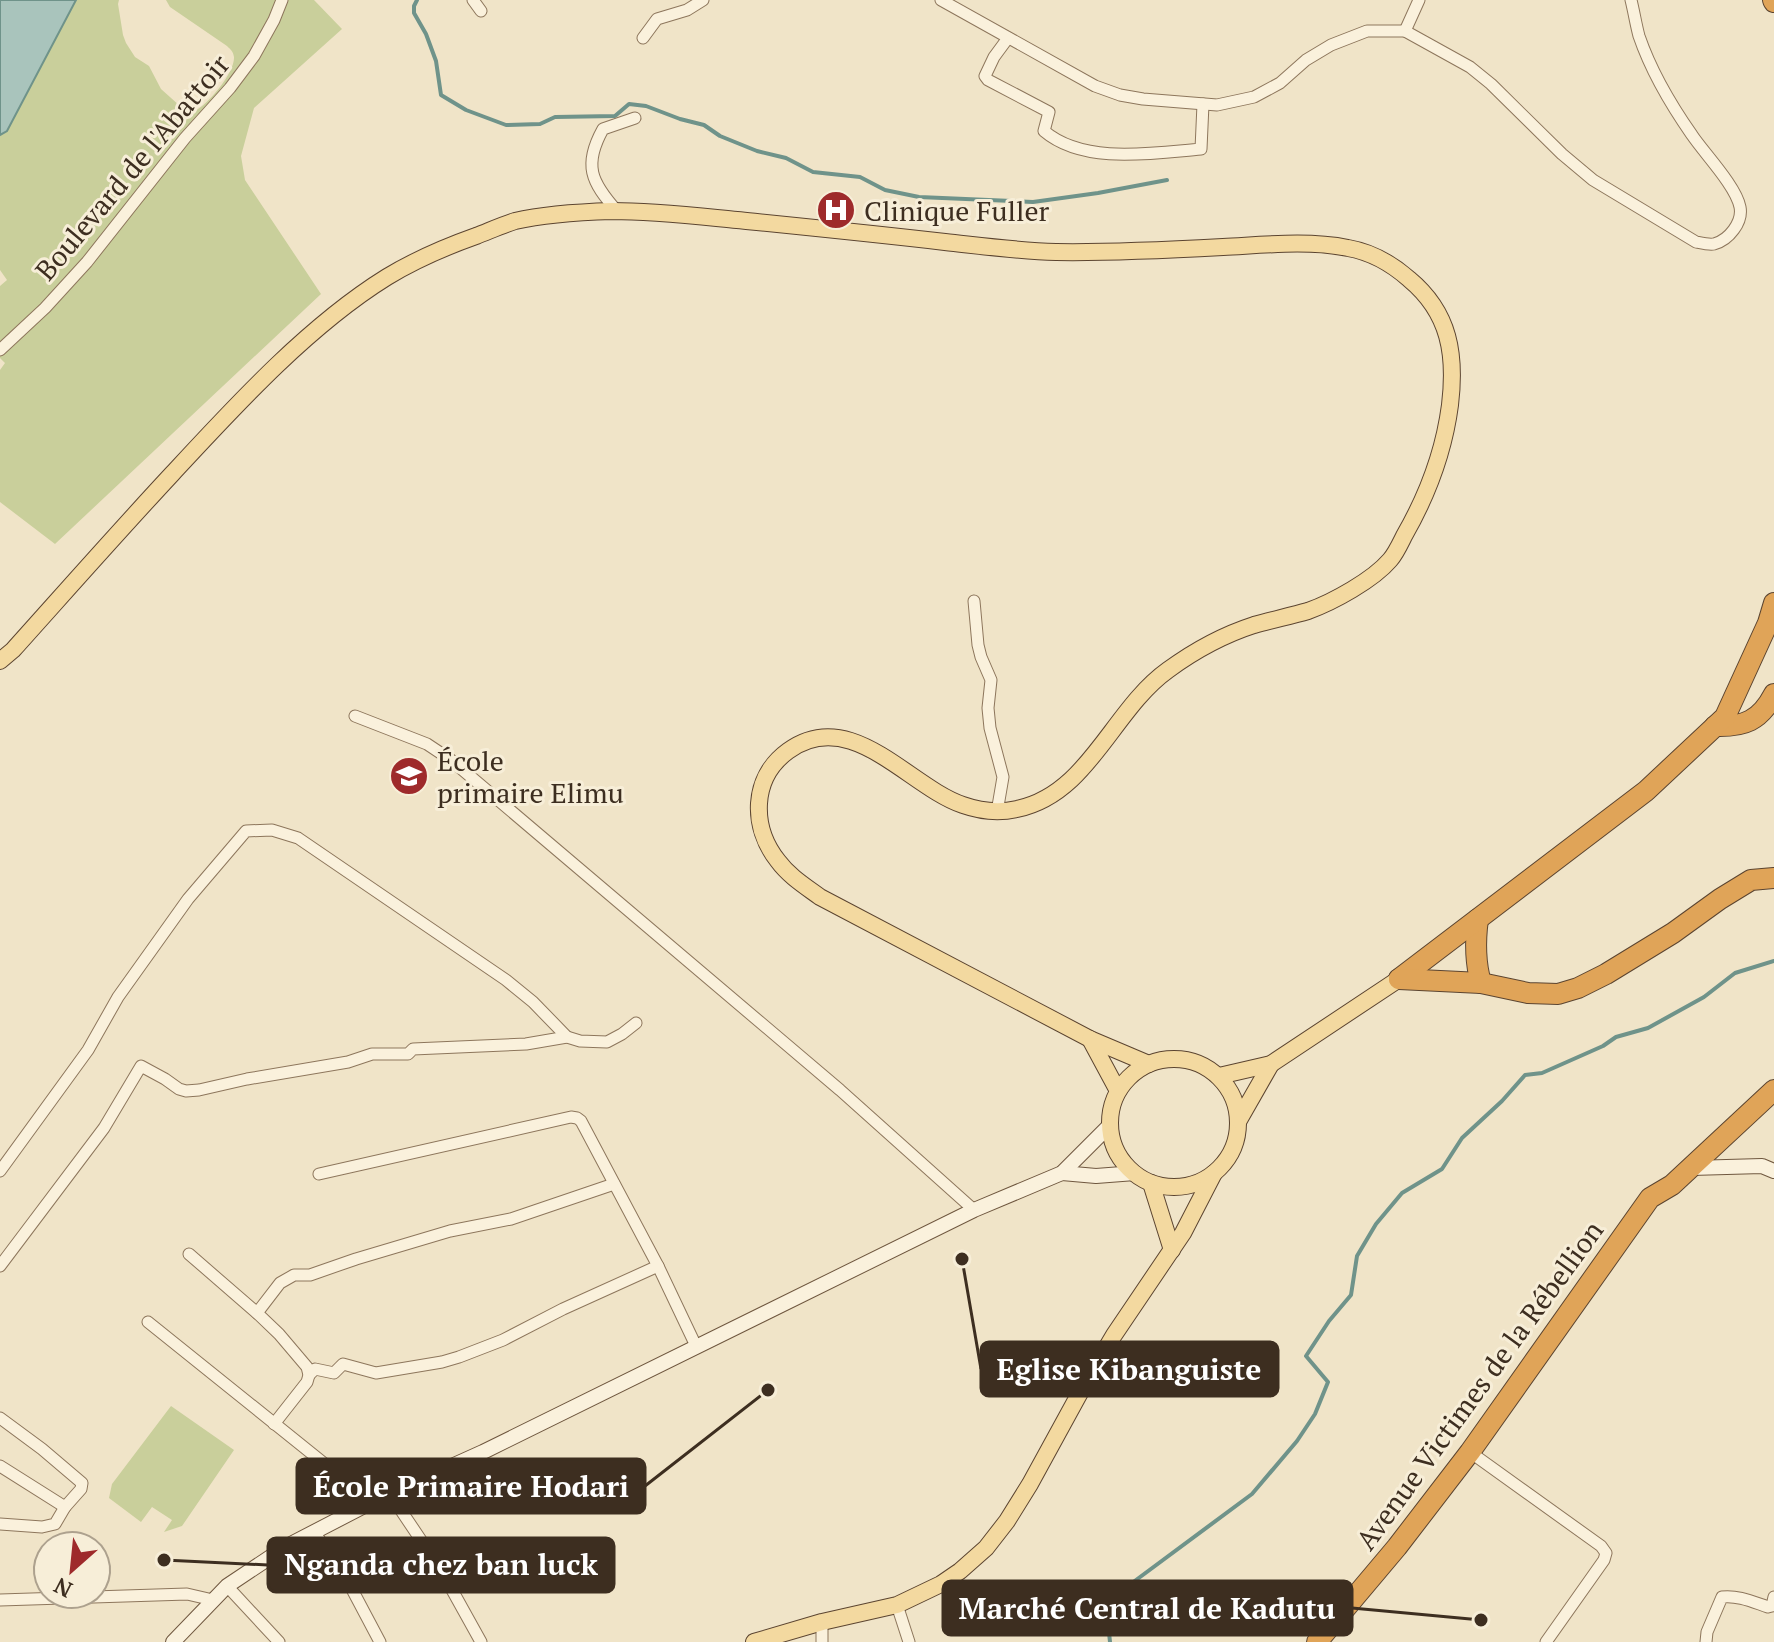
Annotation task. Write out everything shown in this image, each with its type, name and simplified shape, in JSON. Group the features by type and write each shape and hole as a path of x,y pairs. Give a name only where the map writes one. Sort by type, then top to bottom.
{"highway":[{"path":"1399,979 1646,791 1725,717 1774,603"},
{"path":"1715,726 1745,724 1758,716 1774,694"},
{"path":"1399,979 1481,983 1528,993 1558,994 1606,974 1751,880 1774,878"},
{"path":"1478,919 1476,966 1481,983"},
{"name":"Avenue Victimes de la Rébellion","path":"1319,1641 1470,1452 1650,1198 1672,1185 1774,1090"}],"main road":[{"path":"0,661 217,425 330,318 387,277 442,248 516,221 617,211 1056,252 1299,244 1352,248 1374,256 1408,278 1431,301 1449,337 1452,372 1445,435 1429,483 1391,560 1347,593 1313,609 1245,628 1189,656 1159,676 1133,702 1066,786 1024,808 997,812 960,804 886,758 846,739 810,740 793,746 764,778 759,790 757,805 765,840 775,858 820,897 1090,1039 1149,1064"},
{"path":"1219,1076 1271,1064 1399,979"},
{"path":"1090,1039 1118,1091"},
{"path":"1176,1059 1192,1061 1219,1076 1236,1105 1239,1120 1238,1135 1225,1163 1200,1182 1184,1186 1151,1183 1135,1173 1122,1159 1113,1142 1110,1125 1118,1091 1129,1077 1149,1064 1176,1059"},
{"path":"1239,1120 1271,1064"},
{"path":"754,1642 897,1605 941,1584 986,1548 1007,1521 1114,1335 1183,1233 1214,1173"},
{"path":"1151,1183 1172,1250"}],"street":[{"name":"Boulevard de l'Abattoir","path":"0,350 45,308 87,262 185,138 230,88 254,56 282,0"},
{"path":"473,0 481,11"},
{"path":"643,38 657,19 684,5 703,0"},
{"path":"941,0 1108,91 1143,99 1217,105 1254,97 1280,83 1306,60 1331,45 1367,31 1405,31 1470,67 1593,180 1696,242 1713,245 1728,237 1739,223 1741,207 1651,67 1639,36 1631,0"},
{"path":"1405,31 1419,0"},
{"path":"1008,38 985,76 1049,112 1044,131 1084,149 1141,154 1201,149 1203,104"},
{"path":"617,211 594,181 592,156 603,129 635,118"},
{"path":"974,601 978,645 991,680 988,708 990,728 1003,777 997,812"},
{"path":"355,716 427,744 451,760 840,1090 974,1210"},
{"path":"0,1171 88,1050 118,997 188,899 246,831 272,830 298,838 506,980 567,1037"},
{"path":"0,1266 104,1128 141,1066 179,1089 199,1090 348,1062 372,1054 408,1054 413,1049 526,1044 567,1037 607,1042 636,1023"},
{"path":"319,1174 577,1118 658,1266 696,1346"},
{"path":"173,1642 227,1586 287,1546 974,1210 1062,1173 1110,1125"},
{"path":"1691,1168 1762,1166 1774,1171"},
{"path":"1062,1173 1096,1176 1135,1173"},
{"path":"257,1313 280,1283 294,1275 310,1275 450,1231 511,1219 614,1184"},
{"path":"189,1254 279,1334 307,1367 309,1375"},
{"path":"274,1424 315,1369 334,1373 346,1364 376,1373 459,1357 503,1340 658,1266"},
{"path":"148,1322 372,1502"},
{"path":"0,1418 82,1483 81,1489 55,1524 42,1527 0,1524"},
{"path":"1470,1452 1601,1546 1606,1553 1546,1642"},
{"path":"0,1466 65,1507"},
{"path":"390,1494 441,1570 481,1642"},
{"path":"314,1532 345,1576 380,1642"},
{"path":"227,1586 279,1642"},
{"path":"0,1600 187,1594 213,1600"},
{"path":"1706,1642 1707,1632 1722,1597 1768,1607 1772,1606 1774,1597"},
{"path":"897,1605 909,1642"},
{"path":"822,1622 822,1642"}],"green space":[{"path":"76,0 119,0 123,35 135,57 149,66 161,89 180,106 195,111 226,79 234,55 227,46 170,7 166,0 314,0 342,29 254,108 241,156 245,180 321,294 55,544 0,502 0,370 5,363 0,358 0,286 7,280 0,270 0,135 7,131"},
{"path":"171,1406 234,1450 182,1526 164,1532 172,1520 152,1507 141,1522 109,1498 112,1484"}],"water":[{"path":"0,0 76,0 7,131 0,135"}],"waterway":[{"path":"417,0 414,13 436,61 441,95 466,110 506,125 540,124 555,117 615,116 629,104 646,106 704,125 720,136 757,151 786,158 813,172 860,177 885,190 919,197 1033,202 1167,180"},
{"path":"1110,1642 1108,1623 1117,1601 1132,1583 1252,1494 1297,1441 1315,1414 1328,1382 1306,1356 1351,1295 1357,1256 1376,1224 1402,1193 1442,1169 1462,1138 1525,1075 1542,1073 1603,1046 1616,1037 1648,1028 1704,997 1735,973 1774,961"}],"place":[{"name":"Clinique Fuller","path":"836,210"},
{"name":"École primaire Elimu","path":"409,776"},
{"name":"Eglise Kibanguiste","path":"962,1259"},
{"name":"École Primaire Hodari","path":"768,1390"},
{"name":"Nganda chez ban luck","path":"164,1560"},
{"name":"Marché Central de Kadutu","path":"1481,1620"}]}
